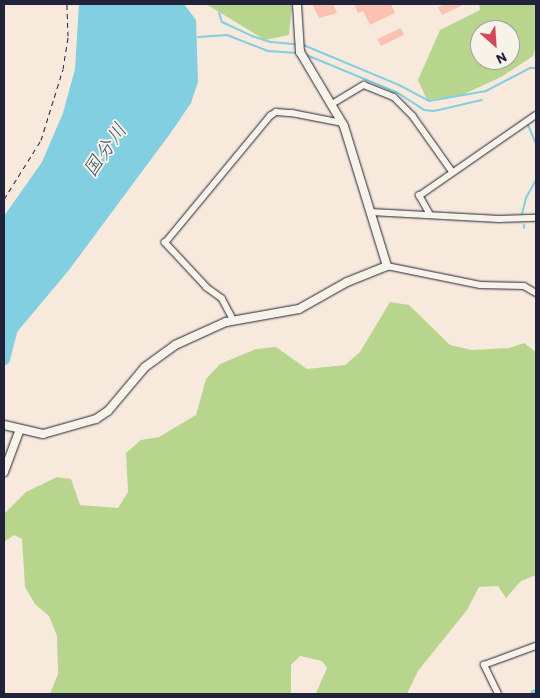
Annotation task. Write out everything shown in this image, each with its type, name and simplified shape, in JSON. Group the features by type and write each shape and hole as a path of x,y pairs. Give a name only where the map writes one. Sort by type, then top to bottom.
{"street":[{"path":"297,4 300,49 343,124 372,212 387,266"},
{"path":"332,104 364,85 394,97 409,111 452,171"},
{"path":"233,320 222,300 207,288 165,243 270,116 276,112 292,113 343,124"},
{"path":"429,213 418,196 536,115"},
{"path":"372,212 417,216 429,213 499,219 536,218"},
{"path":"4,425 51,433 96,419 108,411 146,367 161,354 233,320 300,309 348,282 387,266 480,285 524,286 536,293"},
{"path":"4,472 20,429"},
{"path":"498,694 484,665 536,646"}],"path":[{"path":"4,199 41,140 63,69 68,36 67,4"}],"green space":[{"path":"206,4 292,4 289,35 265,40"},
{"path":"479,4 536,4 536,46 533,56 520,65 520,20 470,20 470,70 512,70 462,95 427,100 418,80 440,30 480,10"},
{"path":"390,302 409,305 450,345 472,350 509,348 524,343 536,352 536,575 521,581 506,598 498,586 479,587 467,610 418,671 407,694 304,694 316,693 327,668 322,661 300,656 291,665 291,694 50,694 58,674 57,636 49,616 35,604 25,587 22,539 14,535 4,542 4,514 26,492 57,477 71,479 80,505 118,508 128,492 126,453 141,440 159,437 196,415 206,379 220,364 256,349 276,347 307,369 345,365 360,352"}],"water":[{"name":"国分川","path":"79,4 184,4 196,20 198,82 191,103 172,131 69,270 17,332 5,335 4,216 42,162 63,113 75,69"}],"building":[{"path":"312,4 333,4 337,13 319,18"},
{"path":"354,4 391,4 395,13 370,25 363,11 358,13"},
{"path":"446,4 465,4 442,15 438,7"},
{"path":"401,28 404,35 381,46 377,39"}],"waterway":[{"path":"219,13 222,22 252,36 271,42 296,44"},
{"path":"198,37 227,35 268,51 297,53"},
{"path":"301,44 399,85 429,101 486,91 530,68 536,68"},
{"path":"304,54 398,93 424,110 434,111 482,100"},
{"path":"528,125 536,144"},
{"path":"522,214 526,198 536,180"},
{"path":"4,359 14,320"}]}
